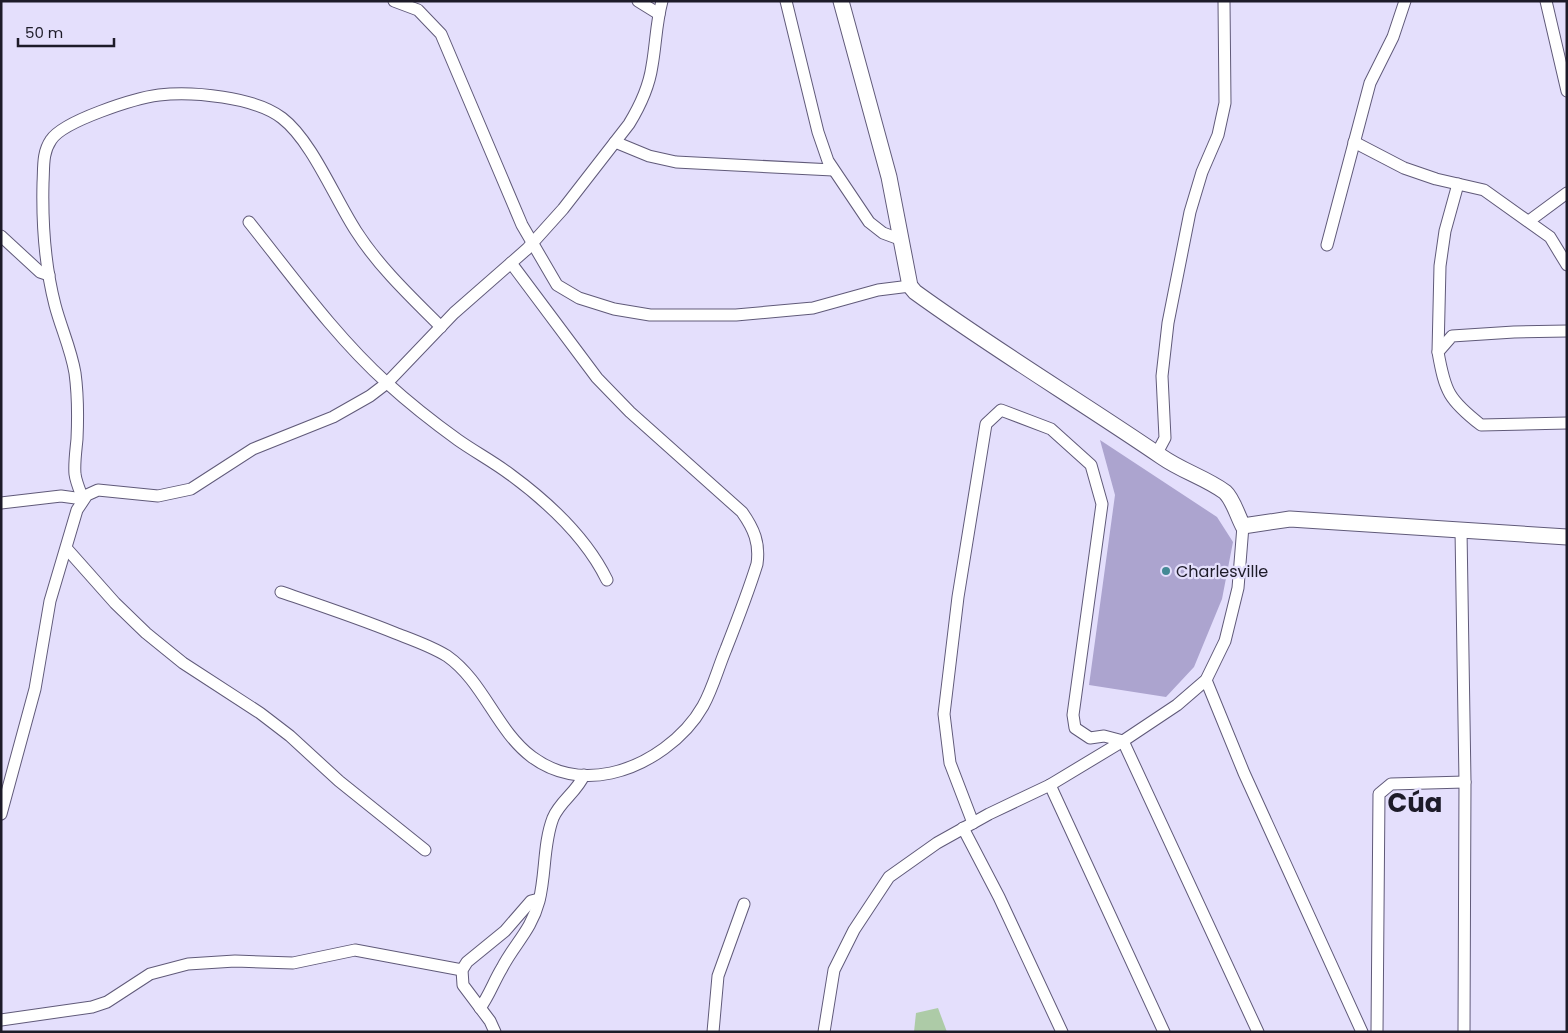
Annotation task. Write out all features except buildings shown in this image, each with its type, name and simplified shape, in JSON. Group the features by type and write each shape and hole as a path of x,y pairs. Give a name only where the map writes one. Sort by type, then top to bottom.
{"street":[{"path":"394,1 418,10 435,26 446,43 506,193 532,244 557,285 579,298 614,309 650,315 727,315 805,309 850,299 878,290 910,286"},
{"path":"638,1 659,14"},
{"path":"1,814 35,689 50,601 67,549 77,510 83,499 92,492 103,489 146,496 170,495 191,489 253,449 333,417 387,383 440,327 532,244 563,209 629,124 644,95 652,65 653,46 662,1"},
{"path":"786,1 818,132 833,170 869,222 883,232 902,240"},
{"path":"824,1032 834,970 854,930 889,877 937,842 1050,785 1123,741 1178,705 1206,680 1227,632 1238,588 1243,526 1227,493 1157,453 965,328 910,286 890,177 841,1"},
{"path":"1157,453 1165,438 1162,376 1168,322 1190,212 1202,172 1218,135 1225,103 1224,1"},
{"path":"1327,245 1370,83 1393,37 1405,1"},
{"path":"1546,1 1567,91"},
{"path":"83,499 75,473 77,385 49,275 43,200 45,152 52,137 65,128 140,98 171,94 202,95 266,108 282,117 293,128 318,164 363,241 396,282 440,327"},
{"path":"615,142 649,156 676,162 833,170"},
{"path":"1354,142 1404,168 1484,190 1550,237 1567,265"},
{"path":"1458,184 1445,231 1441,258 1438,352 1443,383 1457,406 1481,426 1567,423"},
{"path":"1529,221 1567,193"},
{"path":"249,222 336,330 387,383 458,440 512,475 564,520 597,559 607,580"},
{"path":"1,236 40,272 49,275"},
{"path":"281,592 378,626 439,651 455,663 471,680 503,727 522,748 553,769 584,775 619,771 646,760 679,736 696,717 710,692 757,564 757,542 752,527 742,512 630,412 597,378 512,263"},
{"path":"1438,352 1452,336 1567,331"},
{"path":"1062,1032 968,825 950,763 944,714 958,597 986,424 1001,410 1051,429 1091,465 1102,504 1073,715 1076,728 1090,738 1104,736 1123,741"},
{"path":"1,503 61,496 83,499"},
{"path":"1243,526 1290,519 1567,537"},
{"path":"1461,530 1465,782 1464,1032"},
{"path":"67,549 115,603 146,633 183,663 260,713 290,736 339,781 425,850"},
{"path":"1206,680 1244,773 1362,1032"},
{"path":"1123,741 1258,1032"},
{"path":"480,1008 509,954 528,929 539,899 552,820 558,808 576,789 584,775"},
{"path":"1377,1032 1379,794 1391,784 1465,782"},
{"path":"1050,785 1164,1032"},
{"path":"495,1032 463,985 462,970 467,962 505,931 531,900 539,899"},
{"path":"713,1032 718,976 744,904"},
{"path":"1,1020 92,1007 107,1002 150,974 188,964 235,961 288,964 314,960 337,952 355,950 462,970"}],"green space":[{"path":"938,1008 947,1032 914,1032 916,1013"}],"place":[{"name":"Charlesville","path":"1166,571"}],"district":[{"name":"Cúa","path":"1415,803"}]}
